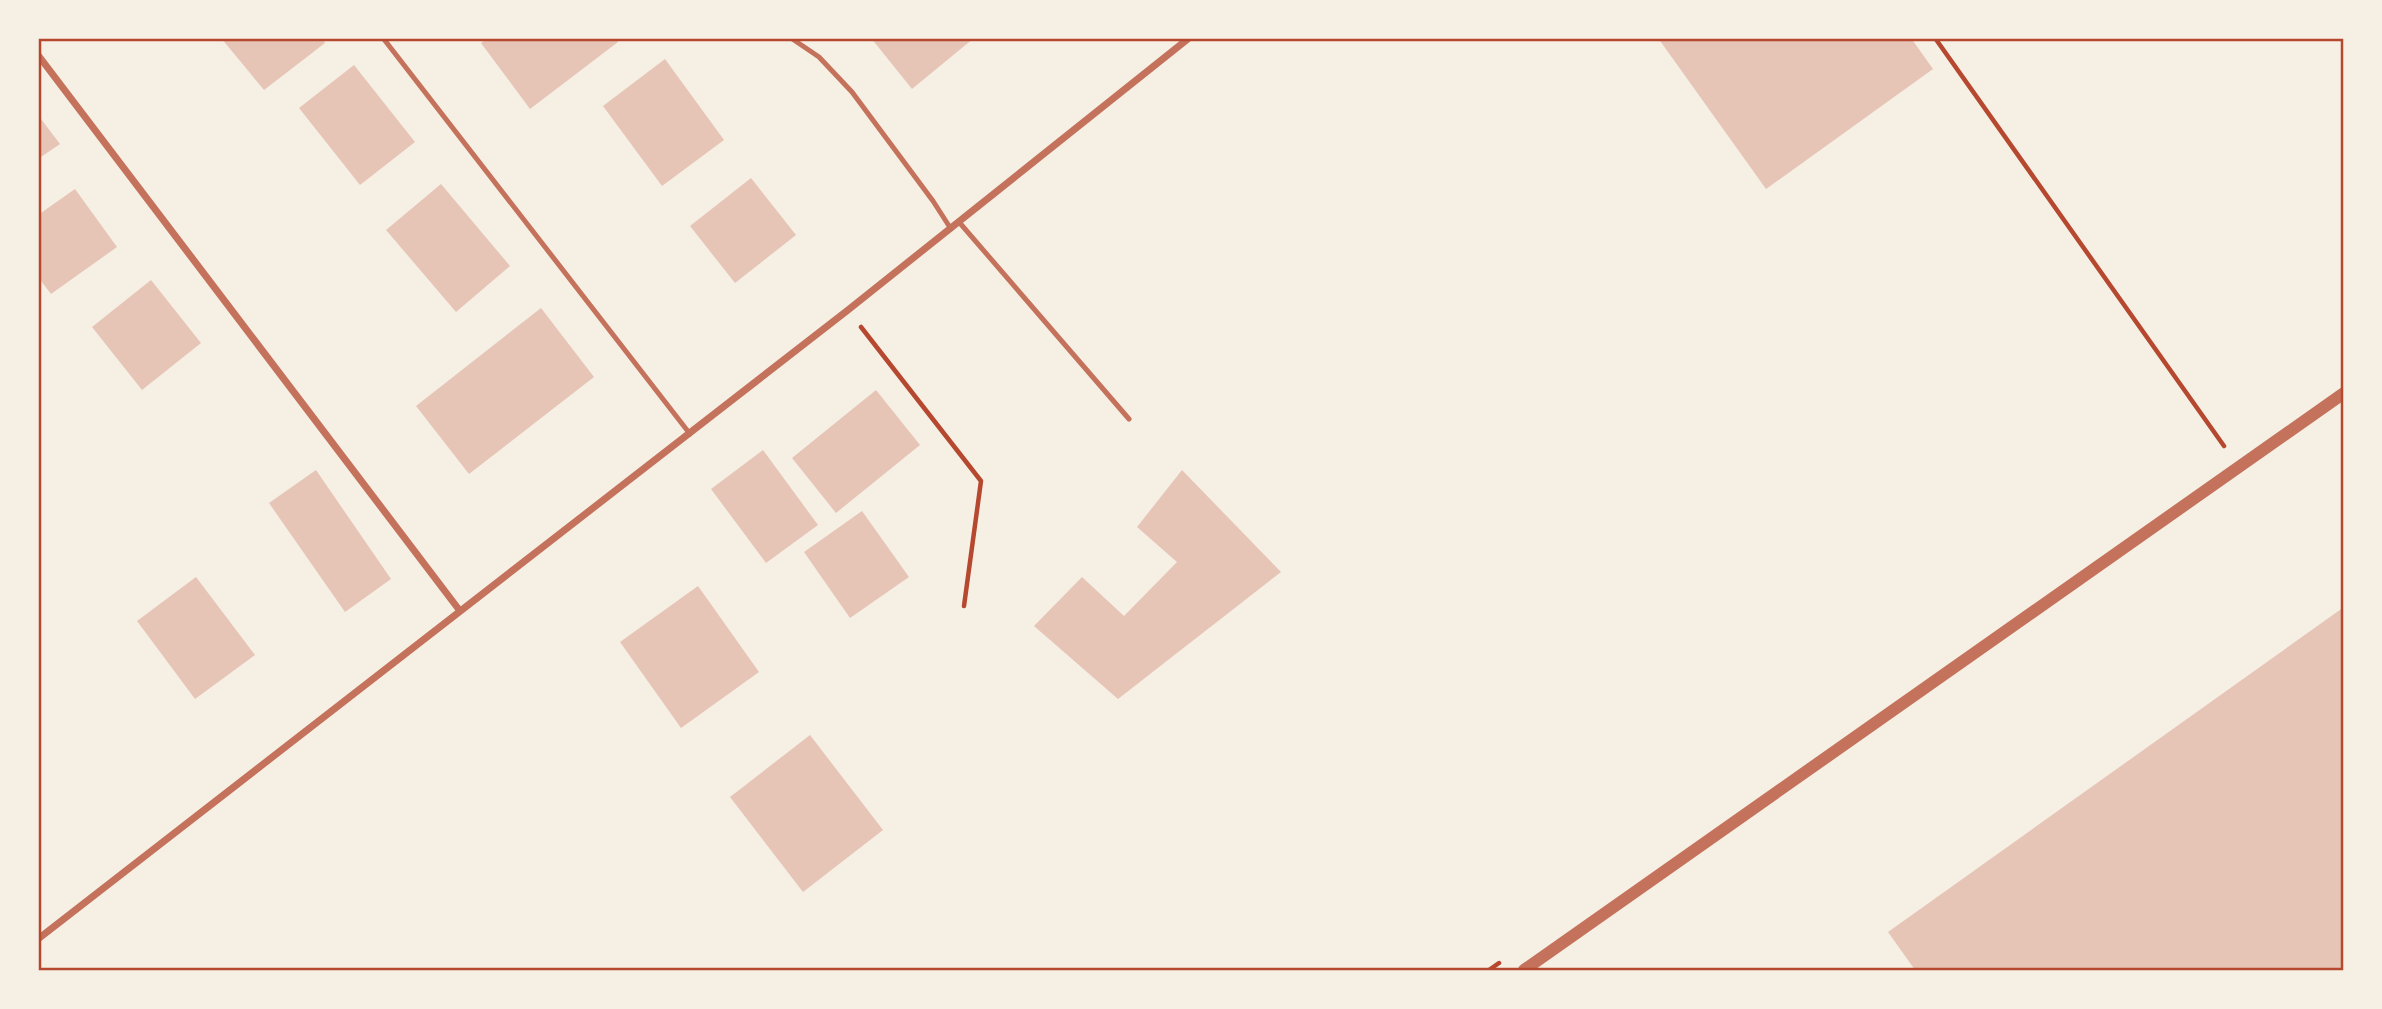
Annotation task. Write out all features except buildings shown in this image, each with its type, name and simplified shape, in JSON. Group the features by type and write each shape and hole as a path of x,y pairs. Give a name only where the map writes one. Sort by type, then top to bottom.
{"street":[{"path":"38,939 690,434 1189,38"},
{"path":"38,55 460,611"},
{"path":"1524,971 2343,393"}],"lane":[{"path":"383,38 690,434"},
{"path":"790,38 819,57 852,92 951,229"},
{"path":"960,222 1129,419"}],"path":[{"path":"1935,38 2240,467"},
{"path":"848,310 981,481 964,606"}]}
